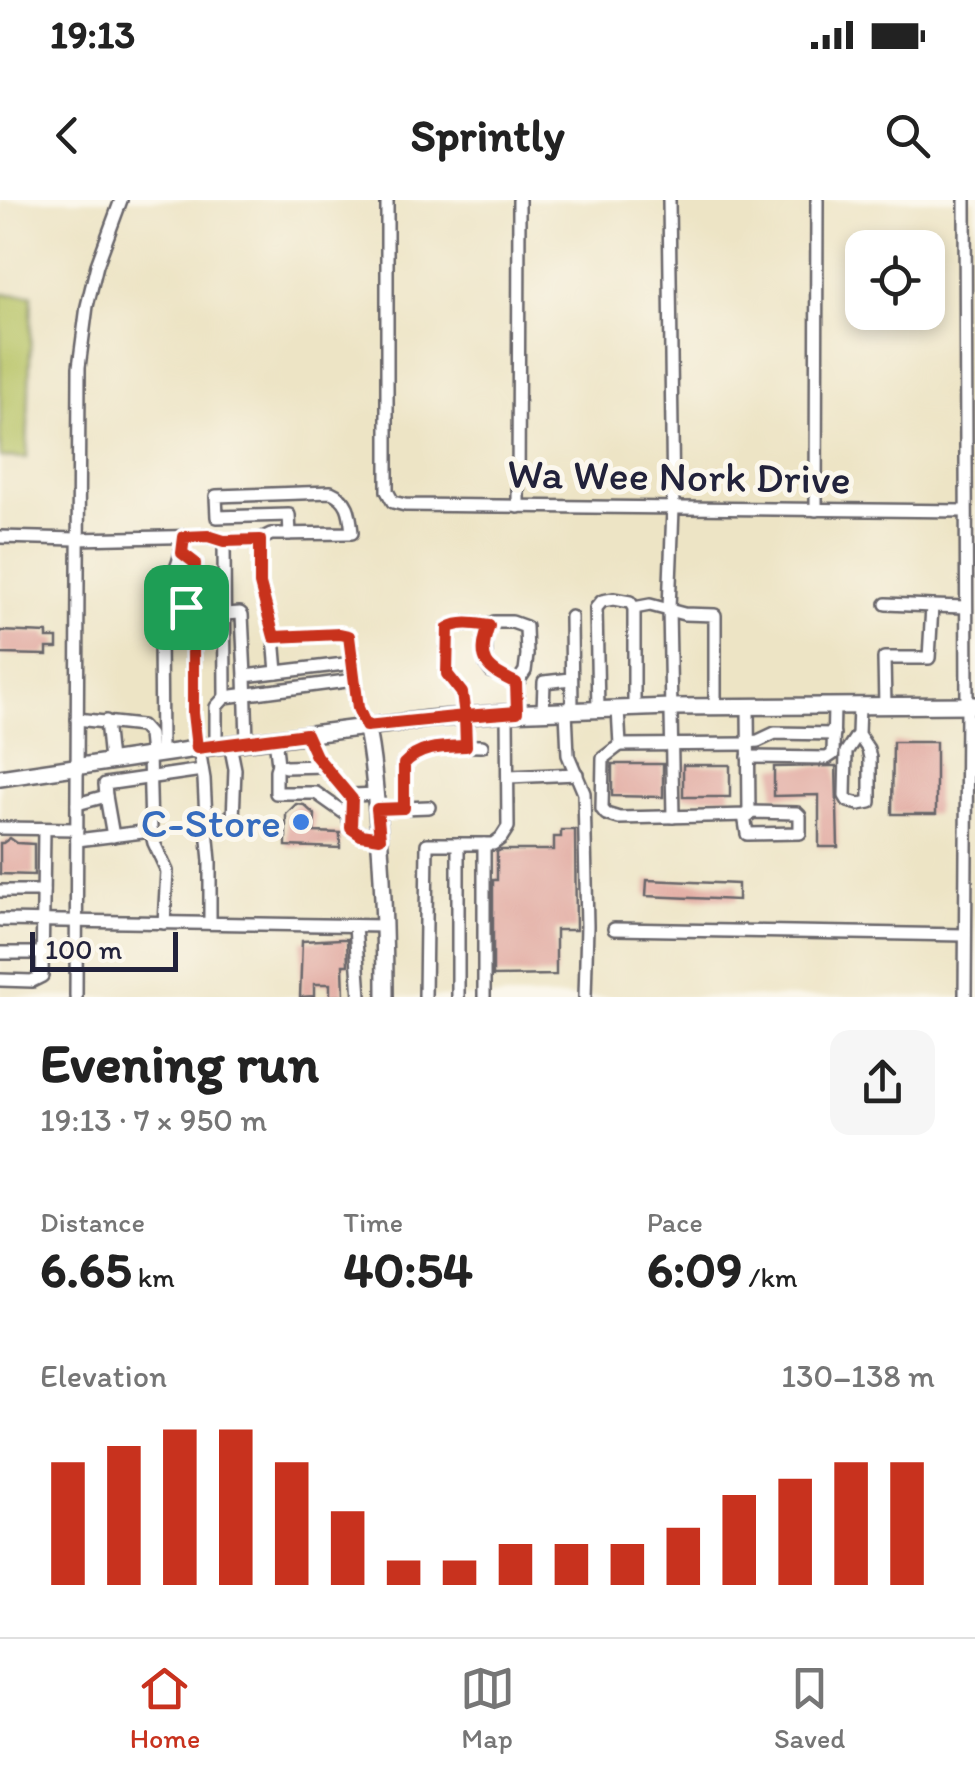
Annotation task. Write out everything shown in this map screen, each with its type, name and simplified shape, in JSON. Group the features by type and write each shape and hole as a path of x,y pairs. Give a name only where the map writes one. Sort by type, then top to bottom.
{"main road":[{"path":"0,778 197,748 465,716 671,707 971,705"},
{"path":"366,726 380,838 386,926 385,997"}],"street":[{"path":"76,997 78,367 98,265 121,200"},
{"name":"Wa Wee Nork Drive","path":"387,200 387,491 392,502 518,508 965,511"},
{"path":"518,508 519,200"},
{"path":"669,200 673,817"},
{"path":"816,510 817,200"},
{"path":"965,997 971,809 971,621 966,607 965,511 970,247 966,200"},
{"path":"0,538 208,536 224,541 260,540 271,534 290,534 352,533 347,503 331,492 216,496 217,517 290,515 290,534"},
{"path":"184,537 186,556 176,572 175,590 193,620 193,713 210,861 210,923"},
{"path":"260,540 260,584 274,637 277,672"},
{"path":"206,818 234,819 231,744 216,707 224,697 224,541"},
{"path":"164,922 167,870 151,832 150,778 160,724 160,632 172,608 185,605 194,595 195,563 186,556"},
{"path":"598,710 596,608 602,601 613,599 630,602 634,608 620,745"},
{"path":"886,604 966,607"},
{"path":"634,608 650,605 684,614 715,615 715,707"},
{"path":"884,706 884,658 929,658 932,606"},
{"path":"225,614 242,615 247,694 231,744"},
{"path":"571,617 568,754 584,793 586,997"},
{"path":"425,997 426,844 492,844 508,827 512,713 516,683 525,671 526,627 494,622 485,638 486,664 491,671 516,683"},
{"path":"466,746 462,693 447,674 448,628 472,623 489,626"},
{"path":"274,637 349,636 358,708 366,726"},
{"path":"245,676 353,663"},
{"path":"224,697 354,680"},
{"path":"543,712 544,682 571,680"},
{"path":"748,707 748,748 746,814 747,834 800,833 798,813 746,814 673,817 619,818 602,809 603,758 620,745 748,748 827,758 833,754 834,706"},
{"path":"858,734 870,758 870,802 859,804 848,801 846,796 846,752 858,734 859,706"},
{"path":"77,720 140,726 145,729 154,754"},
{"path":"106,721 110,761"},
{"path":"748,748 776,733 834,734"},
{"path":"306,734 316,756 352,799"},
{"path":"275,738 276,792 316,793 350,817"},
{"path":"404,808 404,764 409,758 434,747 482,746"},
{"path":"278,764 324,766"},
{"path":"113,836 106,784 202,770"},
{"path":"509,777 577,774"},
{"path":"380,838 356,833 351,828 354,795 404,808 430,807"},
{"path":"77,804 106,796"},
{"path":"0,828 113,836 151,832"},
{"path":"0,980 32,980 42,976 44,829"},
{"path":"458,844 458,997"},
{"path":"484,844 484,997"},
{"path":"0,891 43,892"},
{"path":"0,920 386,926"},
{"path":"355,926 360,997"},
{"path":"614,929 965,935"},
{"path":"0,953 42,952"}],"green space":[{"path":"0,294 32,295 27,458 0,457"}],"building":[{"path":"0,631 47,633 47,638 57,638 57,648 47,648 47,655 0,654"},
{"path":"893,742 936,742 936,814 892,814"},
{"path":"612,764 663,764 663,797 612,796"},
{"path":"683,765 730,765 730,797 683,797"},
{"path":"836,766 838,847 819,847 819,795 774,796 774,767"},
{"path":"296,804 304,805 315,815 314,832 340,833 340,848 286,846 286,814"},
{"path":"561,830 575,830 576,930 556,930 556,975 493,976 493,880 497,880 497,852 554,850 554,837 561,837"},
{"path":"10,838 17,843 34,844 34,875 0,874 0,843"},
{"path":"647,880 738,884 738,900 646,896"},
{"path":"347,939 344,996 330,996 330,984 314,984 314,996 300,997 302,941"}],"place":[{"name":"C-Store","path":"301,822"}],"route":[{"path":"186,607 193,620 197,748 306,734 316,756 352,799 351,828 361,835 380,838 377,809 404,808 404,764 409,758 434,747 466,746 465,716 517,712 516,683 491,671 486,664 485,638 489,626 454,624 448,628 447,674 462,693 465,716 366,726 358,708 349,636 274,637 260,584 260,540 184,537 182,553 195,563 194,595 186,607"}]}
